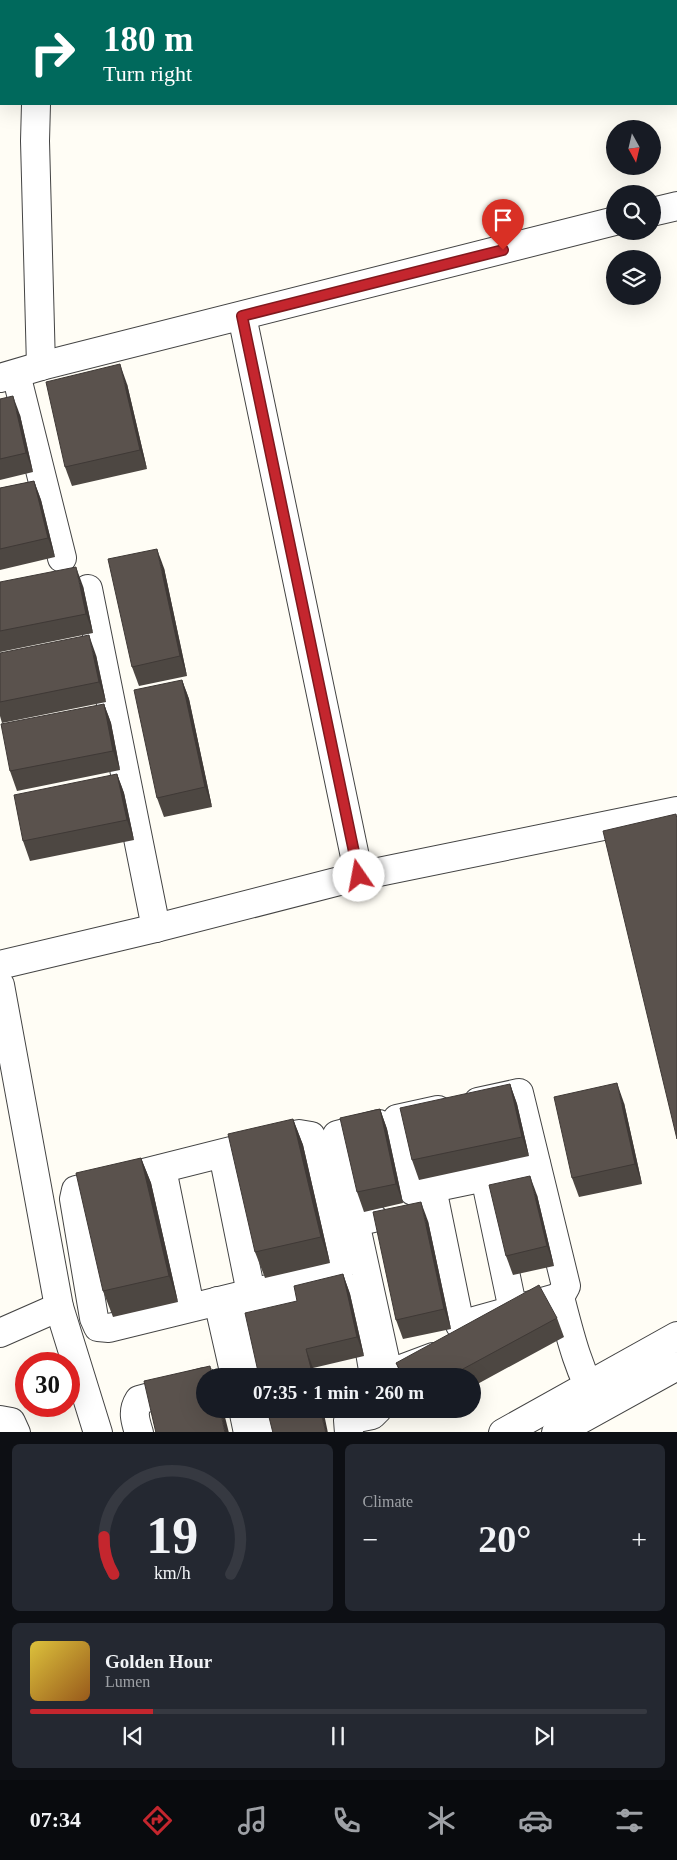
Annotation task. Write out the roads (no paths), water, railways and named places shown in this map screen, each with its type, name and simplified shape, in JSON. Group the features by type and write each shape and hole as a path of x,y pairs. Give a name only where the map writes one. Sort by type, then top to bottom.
{"street":[{"path":"36,105 19,373 62,558"},
{"path":"661,210 677,206"},
{"path":"19,373 606,224"},
{"path":"242,316 359,876"},
{"path":"88,589 156,928"},
{"path":"0,965 156,928 359,876 677,812"},
{"path":"0,985 59,1307 98,1432"},
{"path":"434,1196 460,1325 453,1349 401,1369 389,1368 385,1359 336,1134 519,1093 566,1286 560,1297 570,1339 593,1398"},
{"path":"397,1119 413,1191 434,1196"},
{"path":"299,1134 311,1136 342,1259 340,1268 333,1273 109,1328 98,1327 94,1318 74,1199 76,1190 162,1169 299,1134"},
{"path":"223,1154 251,1293"},
{"path":"354,1222 485,1177 536,1164"},
{"path":"162,1169 190,1307"},
{"path":"485,1177 513,1310"},
{"path":"239,1368 246,1329 245,1317 254,1311 348,1288 357,1290 361,1299 373,1368"},
{"path":"460,1325 560,1297"},
{"path":"218,1301 236,1368"},
{"path":"0,1333 59,1307"},
{"path":"556,1432 593,1398 677,1336"},
{"path":"503,1432 677,1366"},
{"path":"139,1432 134,1415 135,1407 139,1400 196,1384"},
{"path":"244,1418 248,1432"},
{"path":"267,1418 270,1432"},
{"path":"349,1432 348,1420 358,1418"}]}
